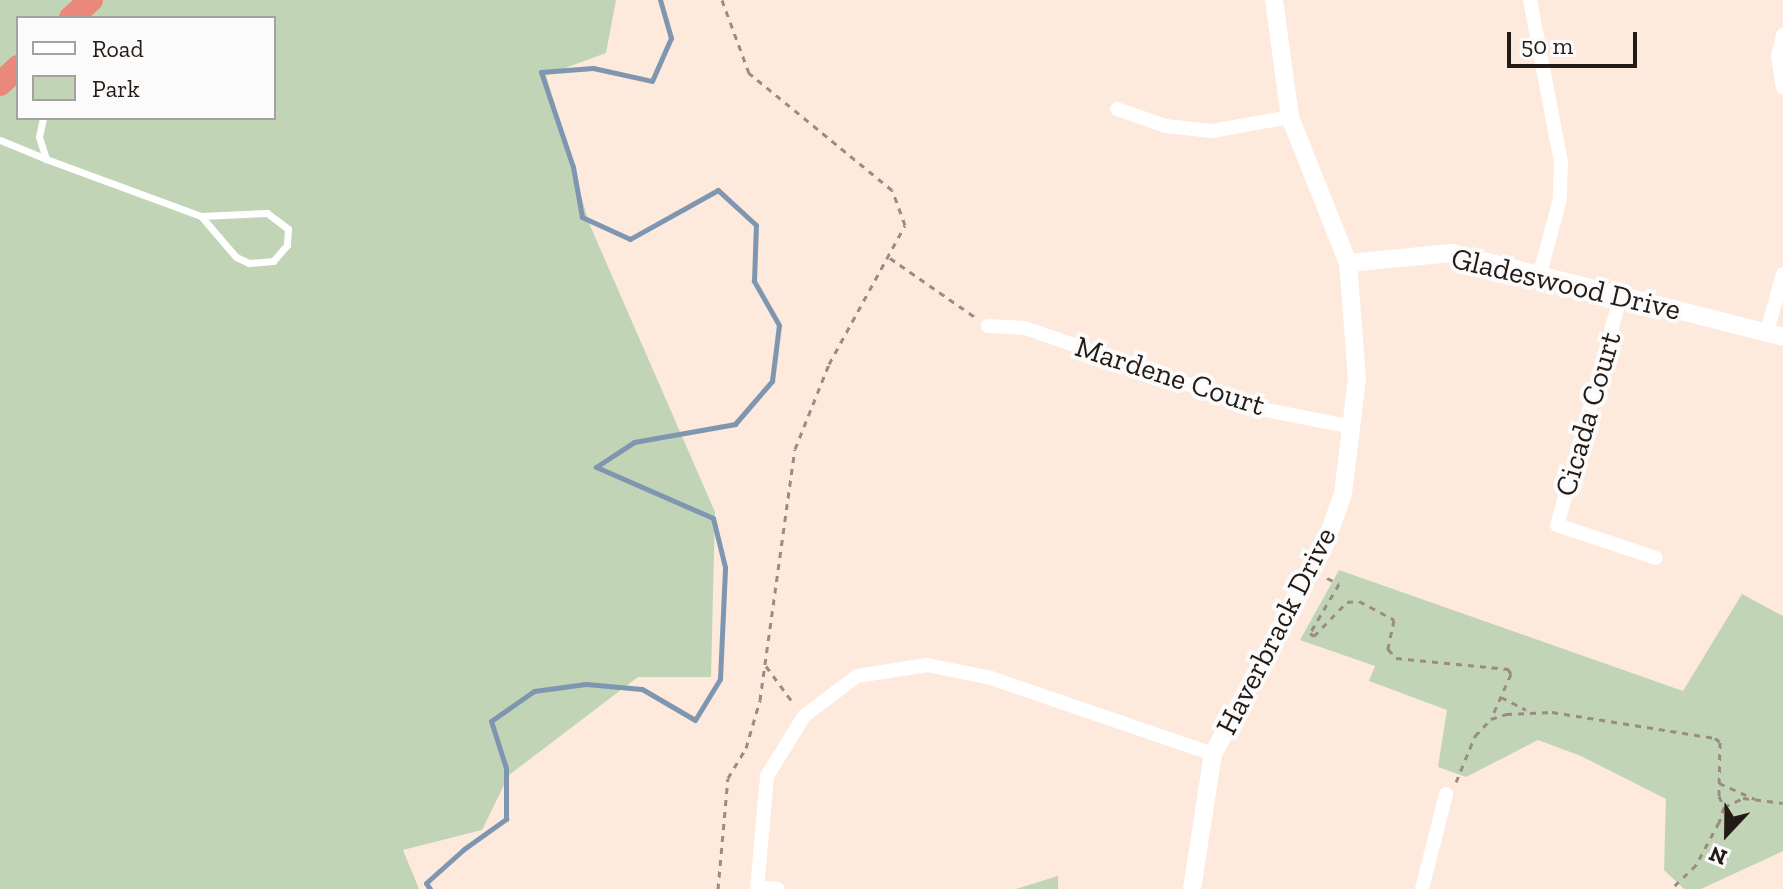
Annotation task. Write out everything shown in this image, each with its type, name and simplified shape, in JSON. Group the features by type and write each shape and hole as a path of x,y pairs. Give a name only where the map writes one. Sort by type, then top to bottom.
{"highway":[{"path":"73,16 91,0"},
{"path":"0,84 16,69"}],"street":[{"name":"Haverbrack Drive","path":"1192,889 1213,754 1313,571 1343,494 1353,427 1357,379 1348,263 1290,117 1274,0"},
{"path":"1530,0 1561,162 1560,199 1540,273"},
{"path":"1783,35 1778,56 1783,88"},
{"path":"1117,109 1166,126 1212,131 1290,117"},
{"name":"Gladeswood Drive","path":"1348,263 1452,253 1775,335"},
{"path":"1775,335 1783,274"},
{"name":"Cicada Court","path":"1621,295 1557,525 1656,558"},
{"name":"Mardene Court","path":"988,326 1025,328 1256,408 1353,427"},
{"path":"778,889 758,888 767,776 804,716 857,676 927,665 991,678 1213,754"},
{"path":"1422,889 1446,794"}],"lane":[{"path":"43,120 39,137 46,159"},
{"path":"0,140 201,216 267,213 288,229 287,245 273,261 249,263 236,257 201,216"}],"path":[{"path":"718,889 728,778 746,748 766,666 795,449 861,297 890,258 905,225 892,190 749,73 722,0"},
{"path":"890,258 988,326"},
{"path":"1313,571 1339,584 1310,633 1314,636 1347,602 1359,601 1394,620 1389,655 1508,669 1491,719 1475,736 1463,772 1446,794"},
{"path":"766,666 804,716"},
{"path":"1501,697 1526,711"},
{"path":"1491,719 1526,711 1715,738 1720,742 1719,783 1724,807 1709,844 1671,889"},
{"path":"1719,783 1755,800"},
{"path":"1724,807 1743,798 1783,803"}],"green space":[{"path":"0,0 616,0 606,53 546,75 589,223 715,512 711,677 638,677 509,775 482,830 403,850 419,889 0,889"},
{"path":"1339,570 1683,691 1742,594 1783,616 1783,851 1701,889 1684,889 1664,870 1666,799 1581,756 1538,740 1466,777 1438,767 1447,710 1369,681 1375,666 1300,640"},
{"path":"1058,876 1058,889 1016,889"}],"waterway":[{"path":"430,889 426,883 464,849 506,819 506,768 491,721 534,691 586,684 642,689 695,720 720,679 725,567 713,518 596,467 634,442 735,424 772,381 779,325 754,281 756,225 718,190 630,239 582,217 573,167 541,72 593,68 652,81 671,38 660,0"}]}
